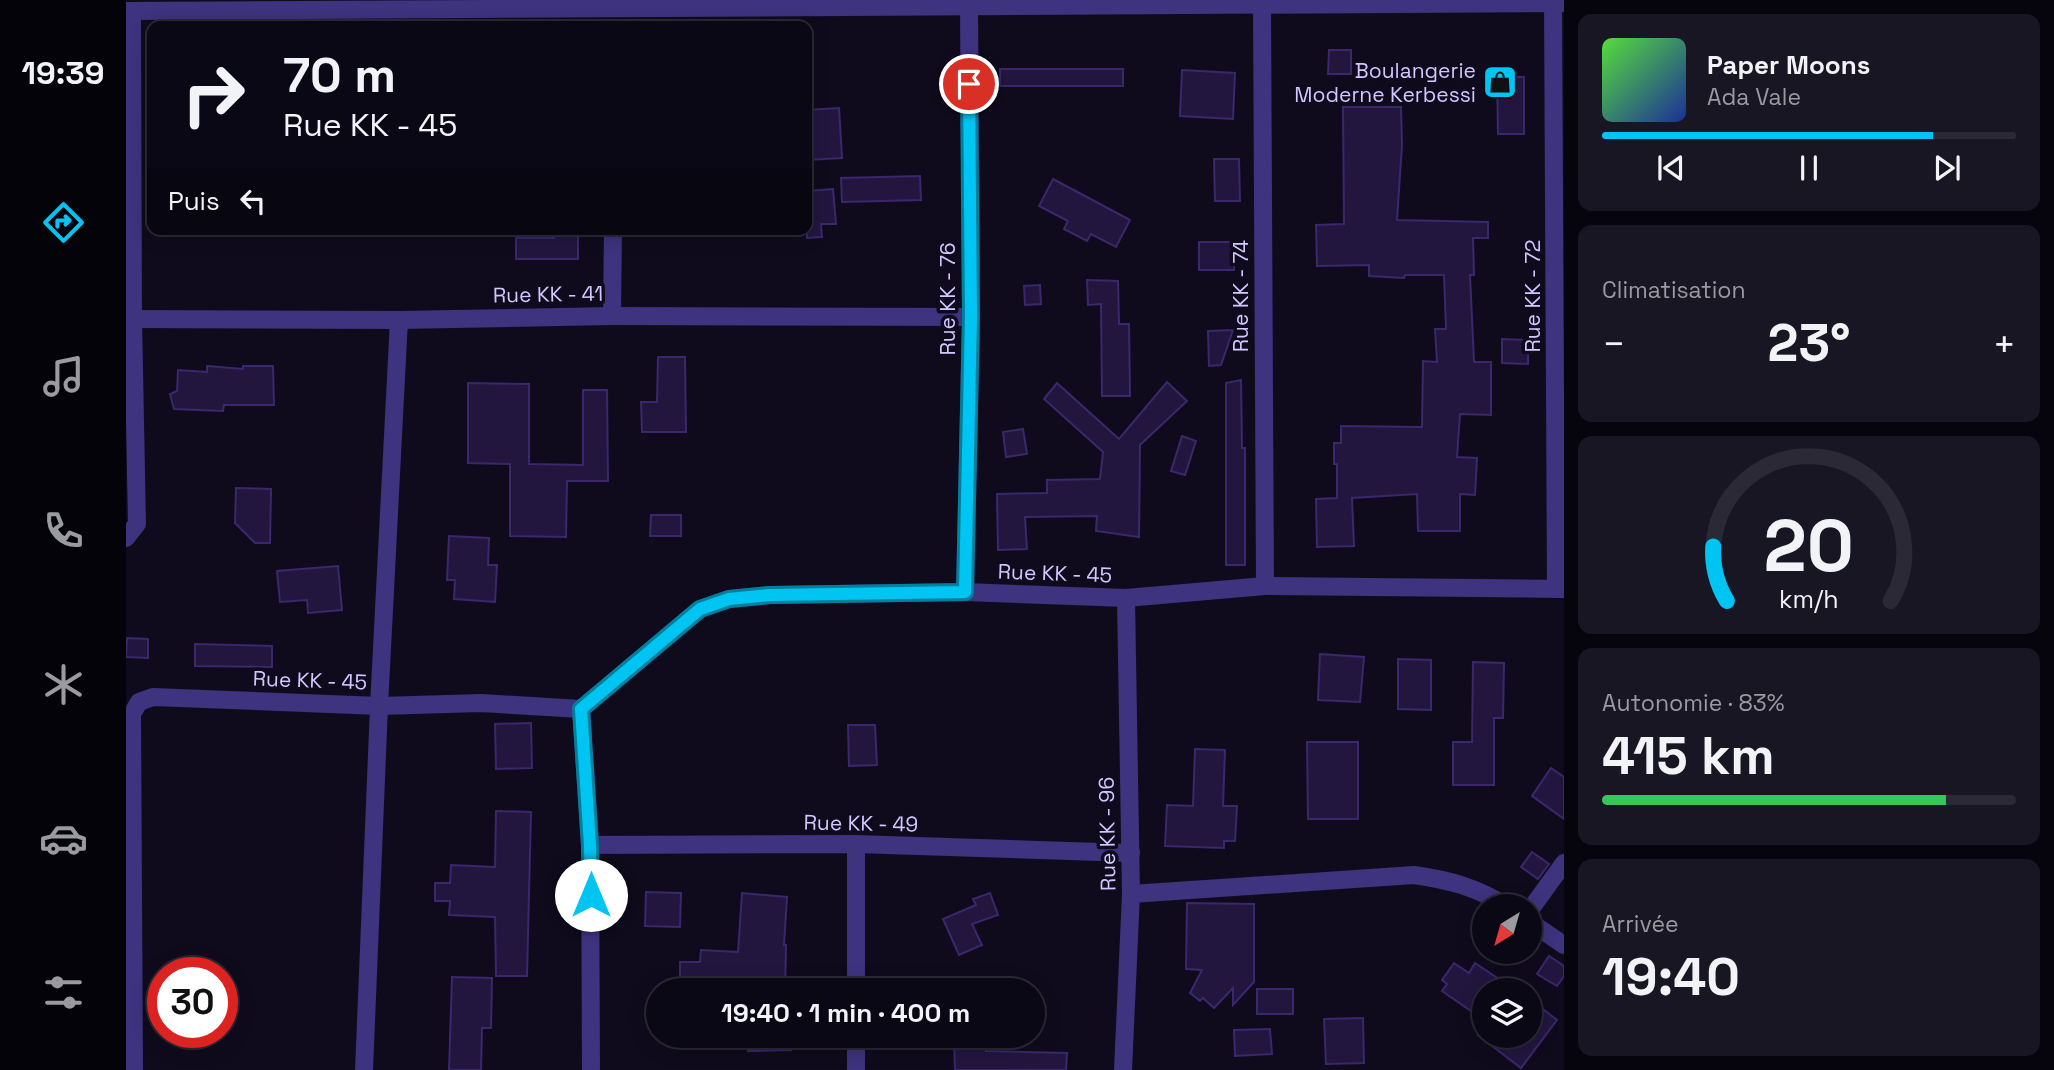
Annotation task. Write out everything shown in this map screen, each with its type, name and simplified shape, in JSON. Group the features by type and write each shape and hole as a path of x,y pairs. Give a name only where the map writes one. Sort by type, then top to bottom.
{"street":[{"path":"128,536 137,524 130,319 129,11 171,6 614,18 728,4 969,6 1550,2"},
{"name":"Rue KK - 72","path":"1550,2 1560,589"},
{"name":"Rue KK - 74","path":"1262,5 1265,586"},
{"name":"Rue KK - 76","path":"965,592 971,317 969,6"},
{"path":"612,316 613,235"},
{"name":"Rue KK - 41","path":"130,319 971,317"},
{"path":"364,1070 399,320"},
{"name":"Rue KK - 45","path":"130,1009 132,714 139,702 153,697 379,706 481,703 581,709 700,609 729,599 770,595 965,592 1126,598 1265,586 1560,589"},
{"name":"Rue KK - 96","path":"1123,1070 1131,894 1126,598"},
{"path":"581,709 590,845 591,1070"},
{"path":"856,844 856,978"},
{"name":"Rue KK - 49","path":"590,845 856,844 1130,853"},
{"path":"1542,894 1564,863"},
{"path":"1131,894 1414,875 1452,881 1485,894"},
{"path":"1542,930 1564,945"},
{"path":"130,1009 134,1070"},
{"path":"856,1048 856,1070"}],"building":[{"path":"1329,50 1351,50 1351,74 1328,74"},
{"path":"1000,69 1123,69 1123,86 1000,86"},
{"path":"1182,70 1235,73 1233,119 1180,116"},
{"path":"1497,77 1524,77 1524,134 1498,134"},
{"path":"1343,107 1401,107 1402,145 1397,220 1488,222 1488,238 1473,238 1474,275 1470,275 1474,362 1491,362 1491,415 1460,414 1457,457 1477,458 1475,495 1460,494 1460,531 1418,531 1417,494 1352,498 1354,546 1317,547 1316,499 1337,498 1334,443 1341,443 1341,426 1422,427 1423,361 1437,362 1435,329 1446,329 1444,275 1405,275 1404,278 1369,276 1369,265 1317,266 1316,225 1344,224"},
{"path":"839,108 842,158 812,160 812,110"},
{"path":"1214,159 1239,159 1240,201 1215,201"},
{"path":"920,176 921,200 842,202 841,178"},
{"path":"1053,179 1130,220 1116,247 1091,234 1087,241 1064,229 1068,221 1039,206"},
{"path":"833,189 836,224 821,224 822,237 807,238 807,235 812,235 812,191"},
{"path":"578,236 578,259 516,259 516,238"},
{"path":"1199,242 1234,242 1234,270 1199,270"},
{"path":"1087,280 1118,281 1119,324 1129,324 1130,396 1102,396 1101,304 1088,305"},
{"path":"1040,285 1041,304 1025,305 1024,286"},
{"path":"1233,330 1221,365 1209,366 1208,331"},
{"path":"1502,339 1528,340 1528,364 1502,363"},
{"path":"658,357 685,357 686,432 642,432 641,402 657,402"},
{"path":"207,366 243,369 243,366 273,366 274,405 224,405 223,411 174,409 170,394 177,391 178,370 207,372"},
{"path":"1241,380 1242,448 1245,448 1245,565 1226,565 1226,383"},
{"path":"1167,382 1187,401 1140,445 1139,537 1096,531 1097,516 1025,517 1027,549 998,550 997,494 1047,493 1047,480 1100,479 1103,452 1044,399 1057,383 1119,439"},
{"path":"468,383 529,384 529,464 583,465 583,390 607,390 608,481 567,481 566,537 510,536 510,464 468,463"},
{"path":"1023,429 1027,454 1006,457 1003,432"},
{"path":"1182,436 1196,441 1185,475 1171,471"},
{"path":"236,488 271,489 270,543 255,543 235,523"},
{"path":"651,515 681,515 681,536 650,536"},
{"path":"449,536 489,538 488,565 497,565 495,602 454,599 455,580 447,580"},
{"path":"338,566 342,610 308,613 307,600 280,602 277,571"},
{"path":"127,638 148,639 148,658 126,657"},
{"path":"195,644 272,646 272,667 195,666"},
{"path":"1320,654 1364,657 1360,702 1318,700"},
{"path":"1398,659 1431,660 1431,710 1398,709"},
{"path":"1473,662 1504,663 1503,718 1494,718 1494,785 1453,785 1453,742 1472,742"},
{"path":"531,723 532,768 496,769 495,724"},
{"path":"848,725 875,725 877,765 849,766"},
{"path":"1307,742 1358,742 1358,819 1308,819"},
{"path":"1195,749 1225,750 1223,806 1237,806 1235,841 1224,841 1224,848 1165,846 1167,805 1193,806"},
{"path":"1551,768 1564,777 1564,819 1532,796"},
{"path":"496,811 531,812 527,976 496,976 495,917 449,915 450,901 435,901 435,883 450,883 451,865 495,867"},
{"path":"1532,852 1549,864 1538,879 1521,867"},
{"path":"646,892 681,893 680,927 645,926"},
{"path":"742,893 787,897 785,978 680,978 680,962 700,962 701,950 738,952"},
{"path":"990,893 998,915 972,924 982,945 959,955 943,919 976,905 973,899"},
{"path":"1187,903 1254,904 1254,982 1233,1005 1233,988 1214,1008 1203,998 1200,1001 1190,993 1202,970 1186,969"},
{"path":"1549,956 1564,966 1564,976 1557,986 1537,974"},
{"path":"1454,963 1469,973 1476,964 1497,978 1472,978 1472,1012 1442,991 1447,984 1442,980"},
{"path":"452,977 492,978 491,1028 482,1028 481,1070 449,1070"},
{"path":"1257,989 1293,989 1293,1014 1257,1014"},
{"path":"1542,1008 1557,1020 1542,1040"},
{"path":"1363,1018 1364,1063 1326,1064 1324,1019"},
{"path":"1270,1029 1272,1054 1235,1056 1234,1030"},
{"path":"748,1048 791,1050 748,1051"},
{"path":"954,1048 1067,1053 1066,1070 955,1070"},
{"path":"1495,1048 1536,1048 1521,1068"}],"place":[{"name":"Boulangerie Moderne Kerbessi","path":"1500,82"}],"route":[{"path":"591,895 581,709 643,659 675,629 700,609 729,599 770,595 965,592 971,317 969,84"}]}
